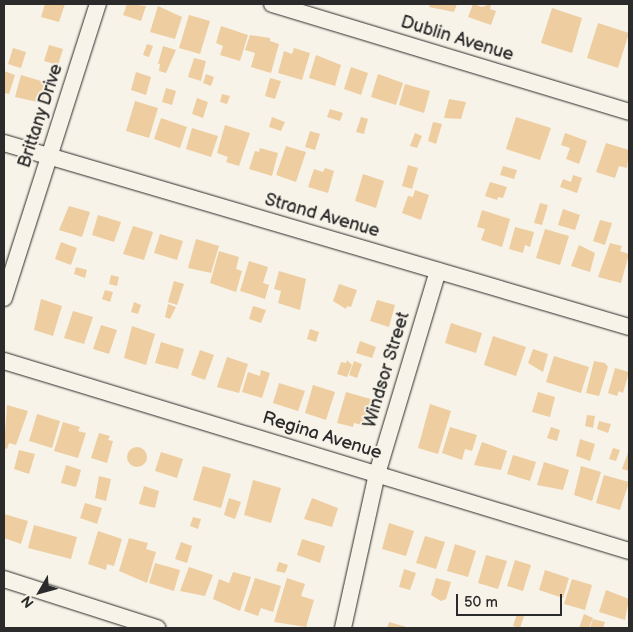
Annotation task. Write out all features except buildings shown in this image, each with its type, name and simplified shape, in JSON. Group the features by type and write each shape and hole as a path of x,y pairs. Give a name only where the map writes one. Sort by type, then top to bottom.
{"street":[{"name":"Brittany Drive","path":"4,298 98,4"},
{"name":"Dublin Avenue","path":"272,4 629,112"},
{"name":"Strand Avenue","path":"4,143 49,158 629,327"},
{"name":"Windsor Street","path":"342,628 377,474 438,270"},
{"name":"Regina Avenue","path":"4,361 629,551"},
{"path":"4,579 156,628"}]}
